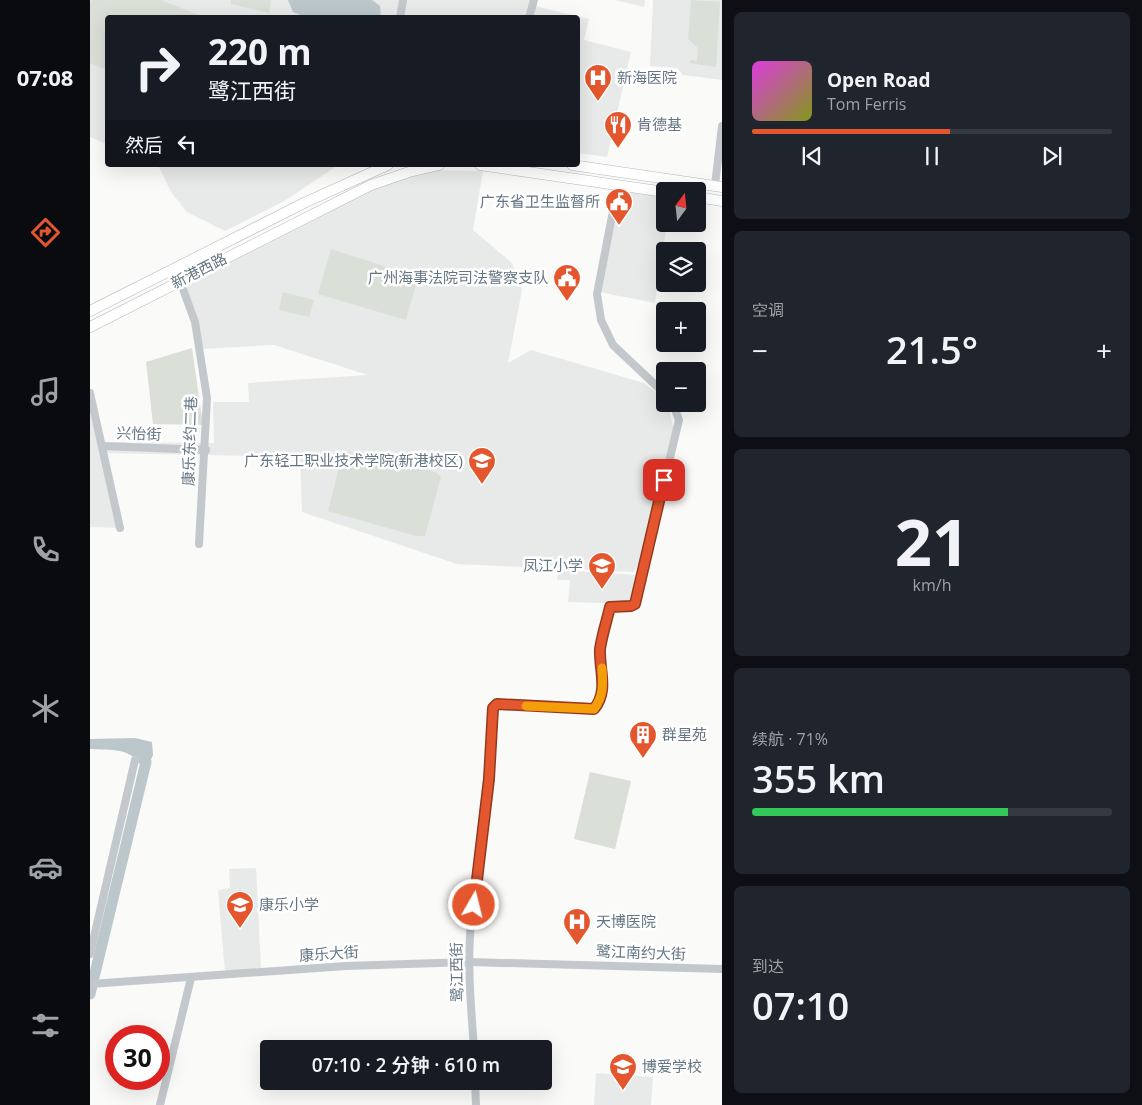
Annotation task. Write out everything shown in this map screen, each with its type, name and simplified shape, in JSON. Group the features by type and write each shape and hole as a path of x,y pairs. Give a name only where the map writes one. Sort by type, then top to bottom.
{"main road":[{"path":"580,166 718,186"},
{"name":"新港西路","path":"90,311 375,167"},
{"name":"新港西路","path":"90,326 307,216 384,180 433,167"},
{"path":"494,167 656,191"},
{"path":"706,198 722,201"}],"street":[{"path":"400,15 403,0"},
{"path":"530,15 534,0"},
{"path":"718,186 722,126"},
{"path":"618,185 597,294 601,320 613,345 656,383"},
{"path":"301,205 307,216"},
{"name":"康乐东约二巷","path":"180,281 194,322 207,398 206,450 199,544"},
{"path":"90,393 120,528"},
{"name":"鹭江西街","path":"473,1040 469,962 471,924 489,779 493,708 497,704 594,709 601,701 603,687 600,649 610,607 631,606 635,604 679,420 676,412"},
{"name":"兴怡街","path":"102,446 206,450"},
{"path":"90,954 135,760"},
{"name":"鹭江南约大街","path":"469,962 722,969"},
{"name":"康乐大街","path":"90,984 346,966 469,962"},
{"path":"160,1105 191,978"},
{"path":"475,1090 476,1105"}],"shaded area":[{"path":"90,0 533,0 528,15 105,15 105,143 90,137"},
{"path":"92,0 161,0 199,15 105,15 105,69 90,63 90,3"},
{"path":"231,0 271,0 269,13 231,4"},
{"path":"288,0 372,0 380,6 381,15 300,15 293,12"},
{"path":"615,0 645,0 644,7"},
{"path":"653,0 722,0 722,80 683,75 677,68 650,66"},
{"path":"691,0 720,2 716,67 689,63 691,60 697,61 698,48 688,39"},
{"name":"新海医院","path":"535,6 572,15 534,15"},
{"name":"新海医院","path":"580,17 589,19 584,40 631,52 607,157 580,153"},
{"path":"159,167 335,167 286,200 225,231 187,212 171,192"},
{"name":"广东轻工职业技术学院(新港校区)","path":"425,170 483,171 473,230 512,263 522,290 508,363 531,350 644,383 656,392 656,412 670,412 674,431 651,542 634,572 457,564 302,512 300,457 102,453 120,528 90,527 90,403 99,442 214,443 213,402 249,402 248,383 368,375 274,345 201,349 183,284 385,183"},
{"path":"618,189 656,195 656,232 666,232 664,242 656,242 655,303 599,292"},
{"path":"331,249 418,277 406,320 318,294"},
{"path":"283,292 314,300 309,317 279,310"},
{"path":"192,348 203,425 153,424 146,362"},
{"path":"343,451 435,472 441,477 425,536 416,536 328,511"},
{"name":"凤江小学","path":"558,570 636,575 632,604 568,602 570,580 557,580"},
{"path":"135,738 152,742 153,755 145,773 135,758 129,754 115,750 90,749 90,739"},
{"path":"590,772 631,781 615,849 574,839"},
{"name":"康乐小学","path":"256,868 261,968 225,972 218,890 230,888 229,869"},
{"name":"博爱学校","path":"596,1073 653,1077 651,1105 594,1105"}],"waterway":[{"path":"90,994 146,762 142,756"}],"slow traffic":[{"path":"526,706 594,709 601,701 603,687 602,668"}],"place":[{"name":"新海医院","path":"598,102"},
{"name":"肯德基","path":"618,149"},
{"name":"广东省卫生监督所","path":"619,226"},
{"name":"广州海事法院司法警察支队","path":"567,302"},
{"name":"广东轻工职业技术学院(新港校区)","path":"482,485"},
{"name":"凤江小学","path":"602,590"},
{"name":"群星苑","path":"643,759"},
{"name":"康乐小学","path":"240,929"},
{"name":"天博医院","path":"577,946"},
{"name":"博爱学校","path":"623,1091"}],"route":[{"path":"474,905 489,779 493,708 497,704 594,709 601,701 603,687 600,649 610,607 613,605 631,606 635,604 664,480"}]}
